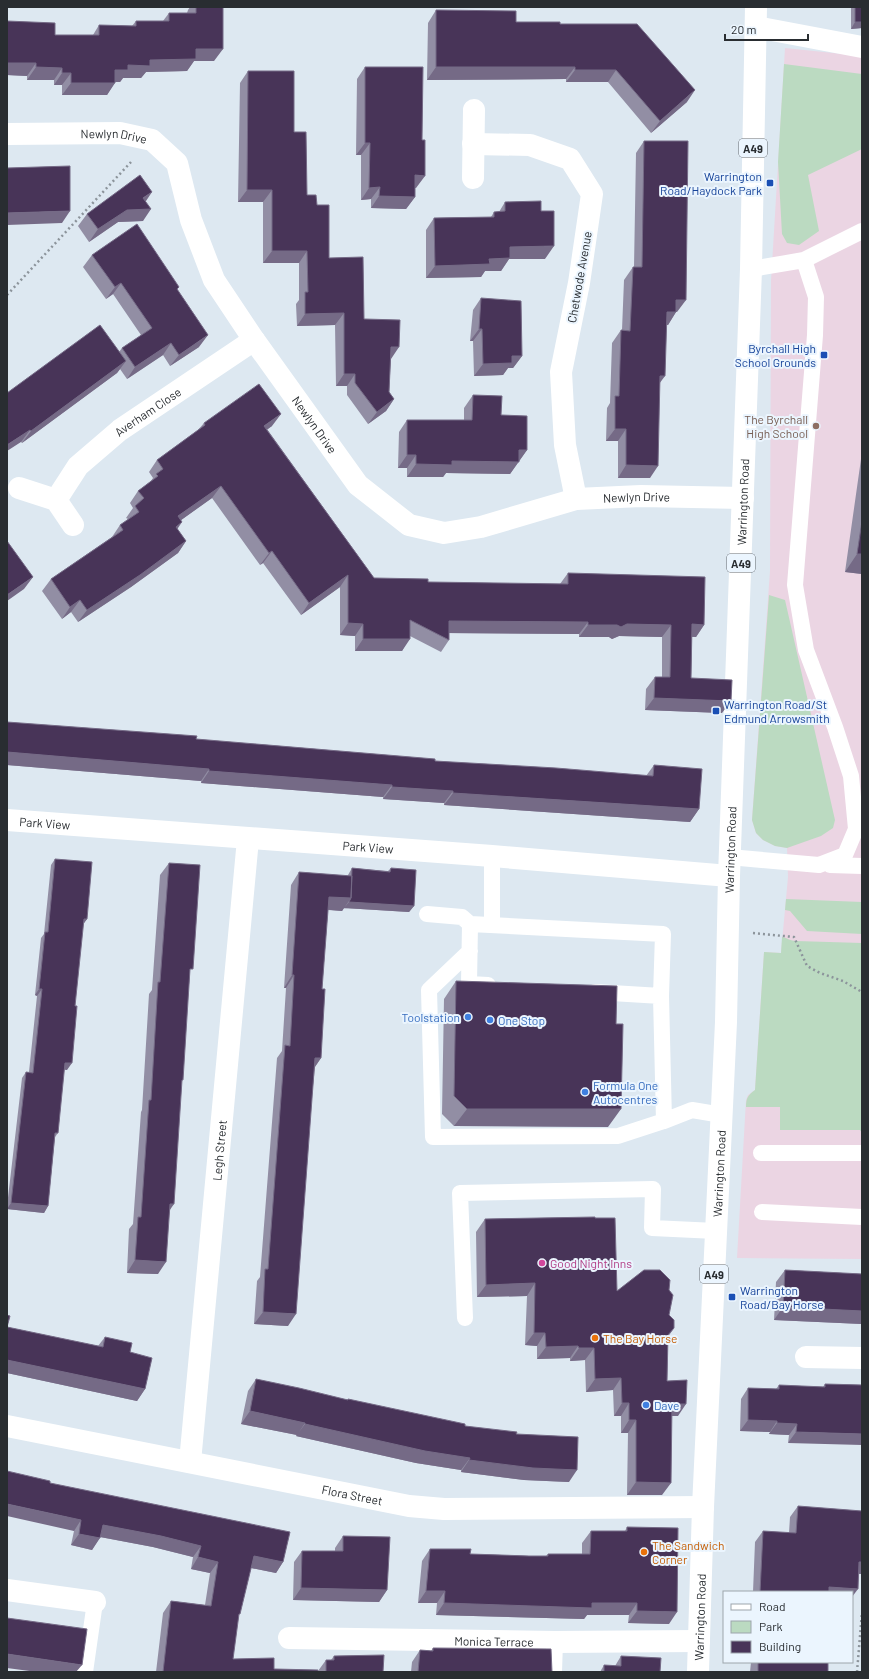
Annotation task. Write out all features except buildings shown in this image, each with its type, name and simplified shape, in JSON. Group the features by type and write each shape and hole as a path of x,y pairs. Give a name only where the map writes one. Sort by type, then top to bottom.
{"street":[{"path":"756,17 862,48"},
{"name":"Warrington Road","path":"698,1672 703,1506 722,1115 729,867 743,498 756,17"},
{"path":"472,178 474,110"},
{"name":"Newlyn Drive","path":"7,134 120,133 152,140 177,163 191,220 214,280 254,340 358,485 409,525 444,533 474,528 576,499 642,496 743,498"},
{"name":"Chetwode Avenue","path":"473,144 530,145 570,159 592,194 579,283 561,372 565,445 576,499"},
{"name":"Averham Close","path":"56,500 78,466 120,430 254,340"},
{"path":"19,488 56,500 73,525"},
{"name":"Park View","path":"7,820 492,856 729,867"},
{"name":"Legh Street","path":"190,1462 248,839"},
{"path":"806,1357 862,1358"},
{"name":"Flora Street","path":"7,1426 409,1506 444,1509 703,1506"},
{"path":"7,1590 95,1602"},
{"name":"Monica Terrace","path":"289,1638 555,1642 699,1642"}],"lane":[{"path":"750,269 804,260 862,231"},
{"path":"804,260 816,297 815,335 795,585 806,650 836,727 851,776 856,829 846,856 819,864"},
{"path":"492,856 492,924"},
{"path":"729,867 819,864 862,866"},
{"path":"427,914 462,917 470,924 664,934 661,996 664,1121"},
{"path":"470,924 469,984 500,986"},
{"path":"470,951 429,990 433,1136 618,1136 692,1110 722,1115"},
{"path":"577,991 661,996"},
{"path":"761,1153 862,1153"},
{"path":"465,1318 460,1194 653,1189 652,1228 716,1231"},
{"path":"762,1212 862,1217"},
{"path":"85,1672 95,1602"},
{"path":"554,1672 555,1642"}],"path":[{"path":"7,295 152,140"},
{"path":"728,931 794,938 807,966 820,973 843,981 862,992"},
{"path":"857,1672 862,1612"}],"shaded area":[{"name":"The Byrchall High School","path":"785,48 862,56 862,1259 737,1258 746,1100 748,1095 755,1090 764,952 781,953 788,877 787,848 775,846 763,840 756,833 752,820 770,571 771,281"}],"green space":[{"path":"784,64 862,74 862,149 808,175 819,231 799,245 787,243 782,234 778,162"},
{"path":"769,595 785,600 835,820 833,828 821,836 787,848 775,846 763,840 756,833 752,820"},
{"path":"786,899 862,902 862,934 807,931 790,911 785,910"},
{"path":"782,937 794,941 862,943 862,1133 860,1130 780,1130 780,1107 746,1107 748,1097 755,1090 764,952 781,953"}],"place":[{"name":"Warrington Road/Haydock Park","path":"770,183"},
{"name":"Byrchall High School Grounds","path":"824,355"},
{"name":"The Byrchall High School","path":"816,426"},
{"name":"Warrington Road/St Edmund Arrowsmith","path":"716,711"},
{"name":"Toolstation","path":"468,1017"},
{"name":"One Stop","path":"490,1020"},
{"name":"Formula One Autocentres","path":"585,1092"},
{"name":"Good Night Inns","path":"542,1263"},
{"name":"Warrington Road/Bay Horse","path":"732,1297"},
{"name":"The Bay Horse","path":"595,1338"},
{"name":"Dave","path":"646,1405"},
{"name":"The Sandwich Corner","path":"644,1552"}]}
